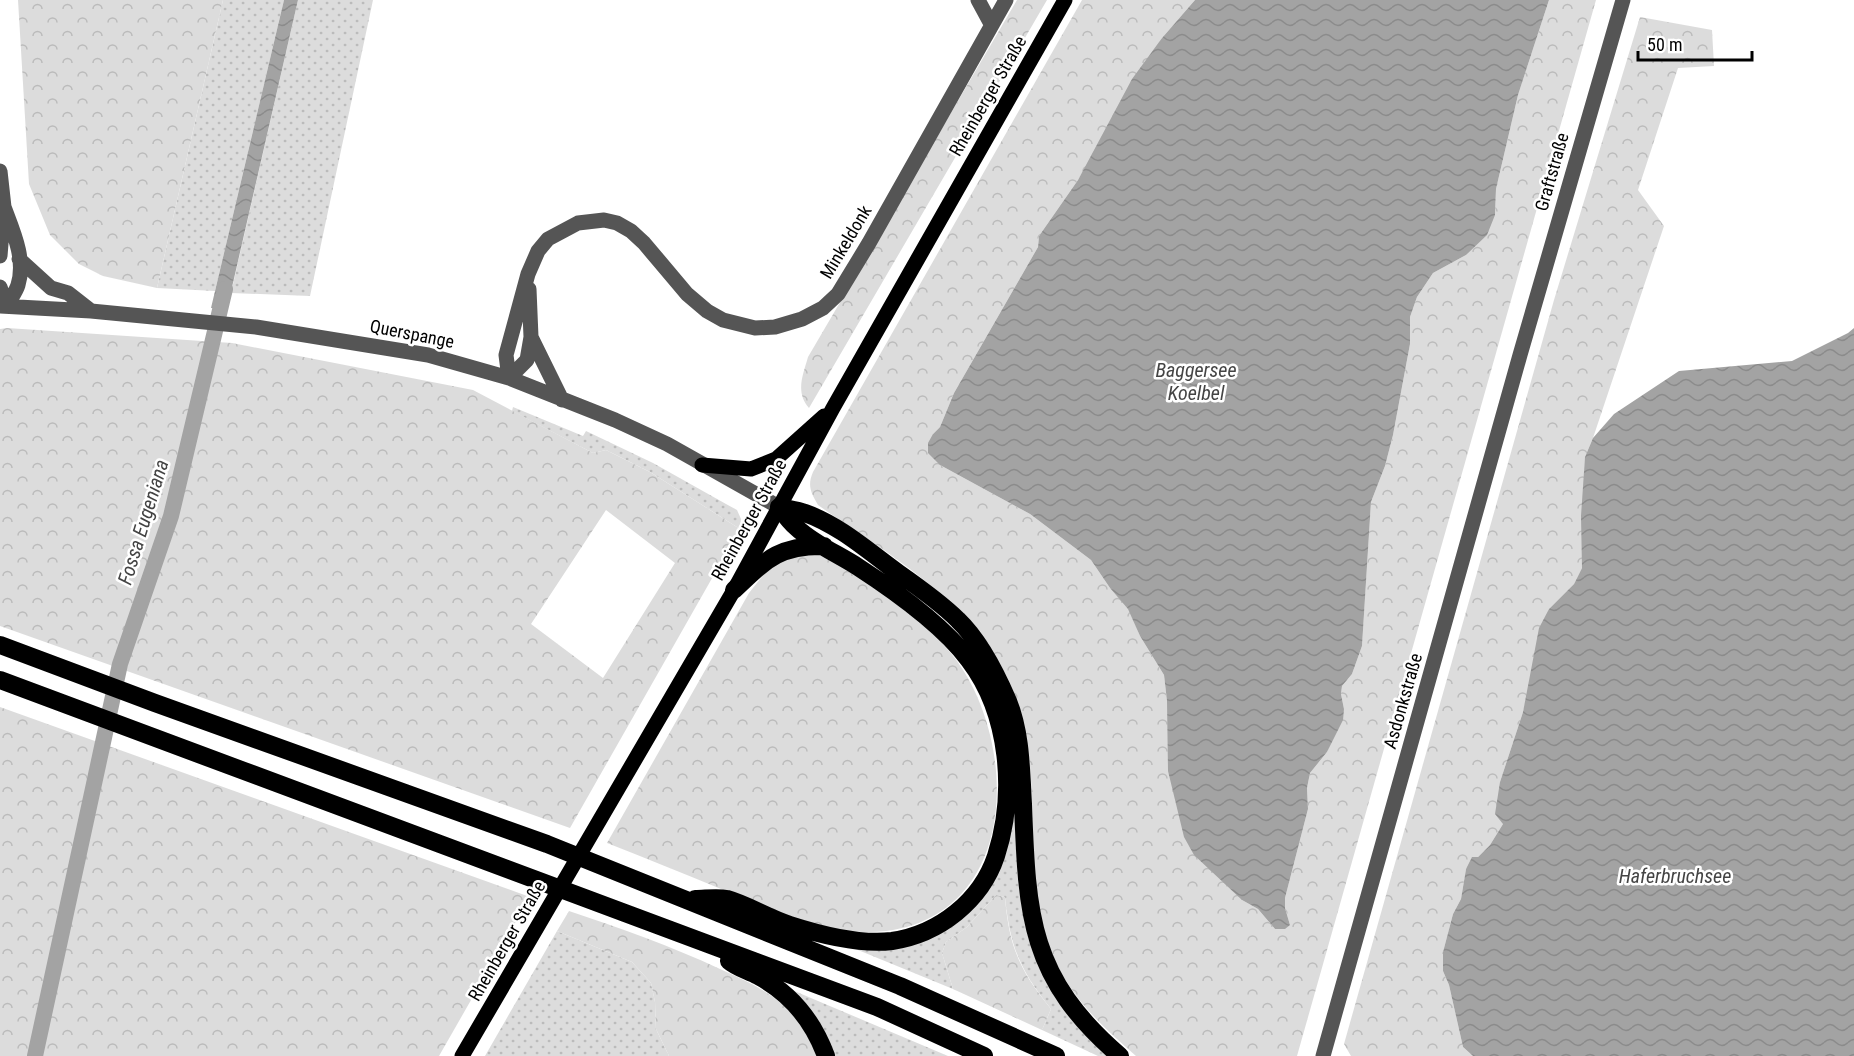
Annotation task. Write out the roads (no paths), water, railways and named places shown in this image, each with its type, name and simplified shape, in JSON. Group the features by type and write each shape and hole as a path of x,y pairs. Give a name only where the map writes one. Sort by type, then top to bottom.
{"highway":[{"path":"685,899 725,899 790,925 850,940 893,941 933,929 949,919 973,896 992,867 1002,838 1007,785 1004,745 995,710 970,660 944,633 908,603 858,567 797,528 779,507"},
{"path":"779,507 805,513 829,524 903,575 958,620 981,649 1008,702 1016,729 1021,756 1026,873 1031,916 1040,950 1052,979 1072,1008 1120,1056"},
{"path":"734,590 767,559 784,551 805,546 824,546"},
{"path":"2,646 609,868 900,986 1056,1056"},
{"path":"0,680 877,1007 984,1056"},
{"path":"716,946 731,963 760,977 789,998 818,1033 826,1056"}],"main road":[{"name":"Rheinberger Straße","path":"462,1056 734,590 833,408 1065,0"},
{"path":"702,465 751,469 776,459 833,408"}],"street":[{"path":"978,0 992,24"},
{"name":"Minkeldonk","path":"509,378 506,355 528,274 538,251 548,239 578,223 604,220 617,223 631,231 687,294 707,311 723,320 755,328 775,327 802,319 823,308 838,294 869,243 1006,0"},
{"name":"Graftstraße","path":"1520,356 1623,0"},
{"path":"0,171 4,207 0,256"},
{"path":"3,306 18,284 20,259 16,238 4,207"},
{"path":"20,259 51,288 68,293 91,310"},
{"name":"Minkeldonk","path":"509,378 527,360 531,337 528,274"},
{"path":"0,287 3,306"},
{"name":"Querspange","path":"3,306 91,310 256,327 428,355 509,378 640,431 779,507"},
{"path":"531,337 562,400"},
{"name":"Asdonkstraße","path":"1323,1056 1520,356"}],"water":[{"path":"284,0 298,0 227,309 211,308"},
{"name":"Baggersee Koelbel","path":"1195,0 1549,0 1518,95 1496,189 1495,215 1487,235 1466,255 1433,273 1417,297 1410,317 1410,344 1393,435 1385,466 1371,502 1362,646 1352,674 1342,686 1343,720 1327,752 1310,773 1307,788 1308,809 1285,898 1285,908 1290,925 1285,929 1275,929 1258,909 1242,900 1194,855 1184,837 1168,771 1167,701 1164,675 1140,636 1128,609 1091,560 1030,514 940,465 928,453 928,443 940,427 954,393 1038,247 1039,236 1078,180 1132,79 1162,38"},
{"name":"Haferbruchsee","path":"1854,328 1854,1056 1473,1056 1463,1047 1449,985 1443,971 1443,952 1453,914 1461,899 1466,869 1472,857 1478,857 1490,845 1503,824 1495,814 1500,782 1523,712 1539,628 1549,609 1574,584 1582,568 1581,516 1585,457 1593,438 1614,414 1679,371 1792,361"}],"waterway":[{"name":"Fossa Eugeniana","path":"35,1056 120,664 171,516 225,289"}]}
